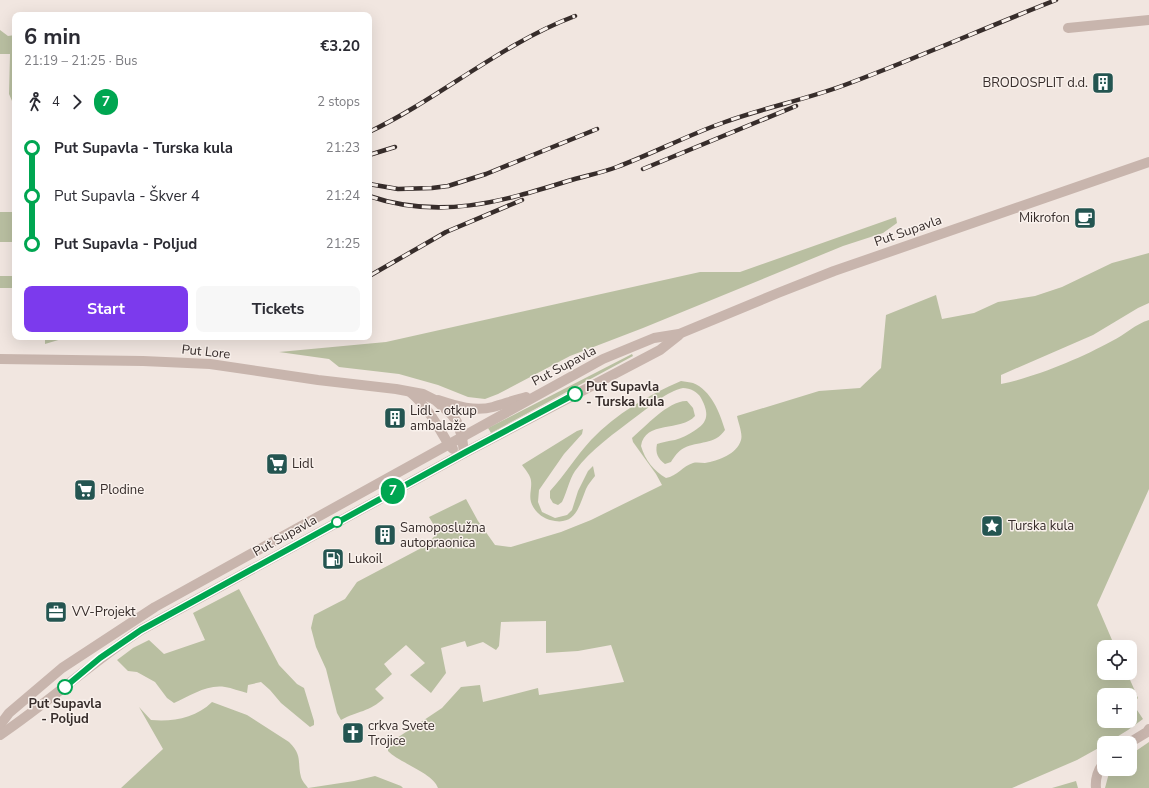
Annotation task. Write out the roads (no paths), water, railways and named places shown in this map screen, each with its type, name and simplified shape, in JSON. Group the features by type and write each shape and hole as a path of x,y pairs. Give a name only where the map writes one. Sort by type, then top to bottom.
{"street":[{"path":"1068,28 1149,20"},
{"name":"Put Supavla","path":"0,725 9,713 62,668 155,607 603,359 654,338 679,334 778,292 834,271 1149,162"},
{"name":"Put Supavla","path":"0,735 53,696 100,658 141,630 464,453 660,350 679,334"},
{"name":"Put Lore","path":"0,359 150,361 210,364 423,394 435,400 452,415 457,422 462,437 464,453"},
{"path":"408,391 420,400 448,445 452,449 464,453"},
{"path":"435,400 479,409 493,407 539,394"},
{"path":"1137,738 1149,729"},
{"path":"1096,788 1095,781 1097,776"}],"railway":[{"path":"372,197 395,203 420,207 470,205 518,196 599,173 631,162 725,122 819,94 850,83 1056,0"},
{"path":"372,130 421,103 522,41 575,16"},
{"path":"643,169 796,106"},
{"path":"372,185 398,189 448,186 486,174 597,129"},
{"path":"372,154 395,147"},
{"path":"372,274 446,232 522,200"}],"place":[{"name":"BRODOSPLIT d.d.","path":"1103,83"},
{"name":"Mikrofon","path":"1085,218"},
{"name":"Put Supavla - Turska kula","path":"575,394"},
{"name":"Lidl - otkup ambalaže","path":"395,418"},
{"name":"Lidl","path":"277,464"},
{"name":"Plodine","path":"85,490"},
{"name":"Turska kula","path":"992,526"},
{"name":"Samoposlužna autopraonica","path":"385,535"},
{"name":"Lukoil","path":"333,559"},
{"name":"VV-Projekt","path":"56,612"},
{"name":"Put Supavla - Poljud","path":"65,687"},
{"name":"crkva Svete Trojice","path":"353,733"}]}
